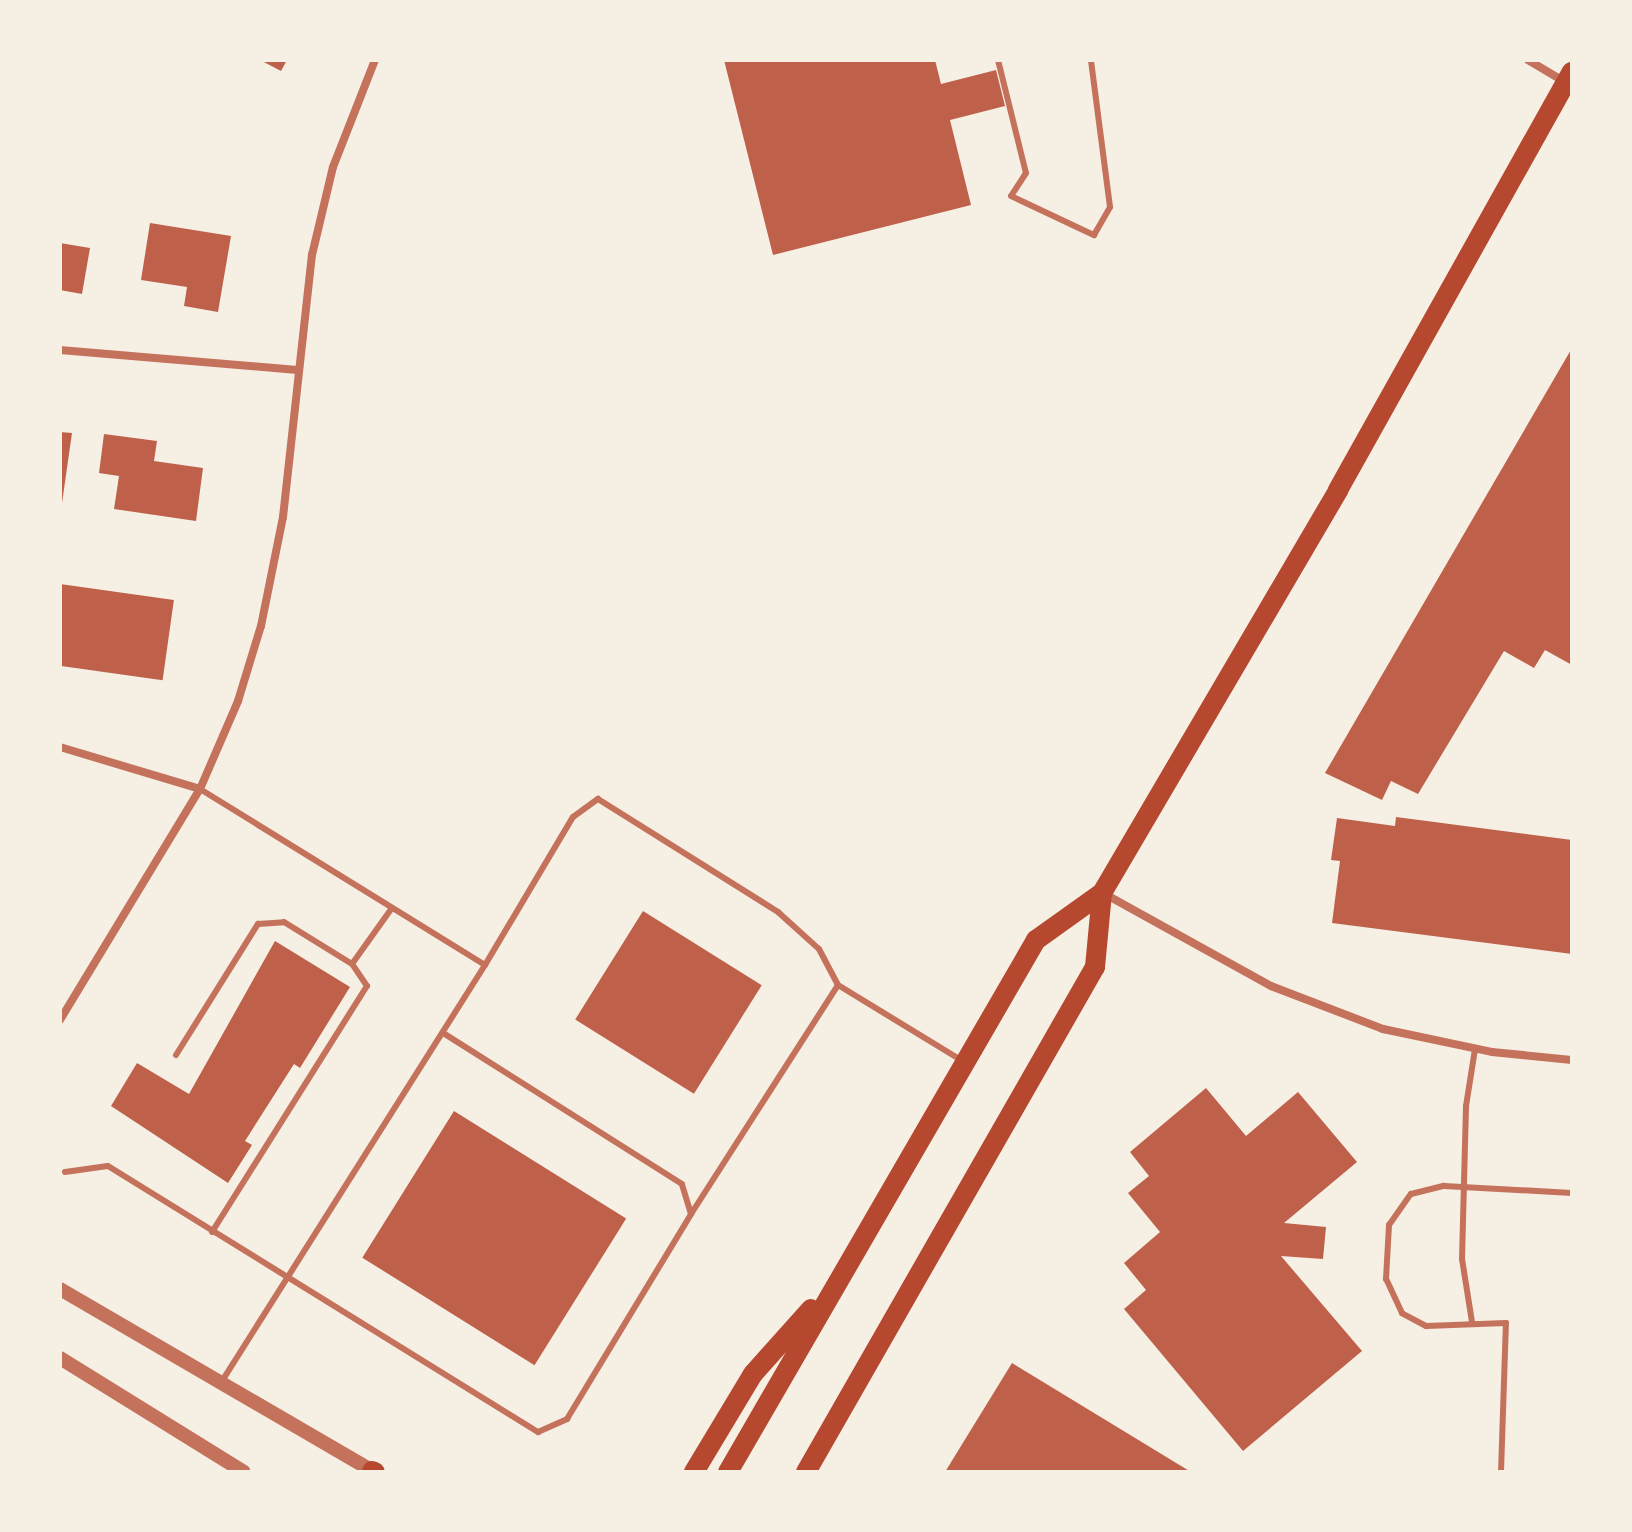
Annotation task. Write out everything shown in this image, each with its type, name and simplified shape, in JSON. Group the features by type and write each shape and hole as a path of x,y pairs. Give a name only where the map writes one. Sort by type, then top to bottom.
{"main road":[{"path":"728,1472 1036,940 1102,893 1338,490 1569,77"},
{"path":"806,1472 1095,967 1102,893"},
{"path":"694,1472 753,1374 840,1276"}],"street":[{"path":"60,1020 200,789 238,701 272,582 297,370 323,202 375,60"},
{"path":"1528,60 1569,77"},
{"path":"60,350 297,370"},
{"path":"60,747 200,789"},
{"path":"1102,893 1315,1005 1383,1029 1475,1049 1572,1060"},
{"path":"60,1289 374,1472"},
{"path":"60,1358 244,1472"}],"lane":[{"path":"998,60 1026,173 1011,196 1094,235 1110,207 1091,60"},
{"path":"200,789 485,965"},
{"path":"219,1384 445,1034 573,817 598,799 778,912 819,949 838,985 965,1063"},
{"path":"352,964 392,908"},
{"path":"176,1055 258,924 284,922 352,964 367,986 212,1232"},
{"path":"65,1172 108,1166 538,1432 567,1419 691,1214 838,985"},
{"path":"445,1034 682,1184 691,1214"},
{"path":"1472,1322 1462,1259 1466,1106 1475,1049"},
{"path":"1501,1472 1506,1323 1426,1326 1402,1313 1386,1279 1389,1225 1411,1194 1464,1187 1572,1193"}],"building":[{"path":"260,60 287,60 281,71"},
{"path":"724,60 935,60 941,84 996,70 1005,106 950,120 971,205 773,255"},
{"path":"150,223 231,236 218,312 184,306 187,287 141,280"},
{"path":"60,243 90,248 82,294 60,290"},
{"path":"1572,348 1572,665 1545,650 1534,668 1504,651 1418,794 1391,781 1382,800 1325,773"},
{"path":"60,432 72,433 62,503 60,502"},
{"path":"104,434 157,441 154,461 203,468 196,521 114,509 119,476 99,473"},
{"path":"60,584 174,600 163,680 60,666"},
{"path":"1396,817 1572,840 1572,954 1332,923 1340,861 1331,860 1337,818 1395,826"},
{"path":"643,911 762,985 694,1094 575,1020"},
{"path":"275,941 350,987 300,1068 294,1064 245,1141 252,1145 228,1183 111,1106 137,1063 189,1094"},
{"path":"1206,1088 1246,1136 1298,1092 1357,1162 1284,1223 1326,1227 1323,1259 1281,1256 1362,1351 1243,1451 1124,1309 1146,1290 1124,1263 1160,1232 1128,1193 1149,1176 1130,1152"},
{"path":"454,1111 626,1219 534,1365 362,1258"},
{"path":"1012,1363 1191,1472 945,1472"}]}
